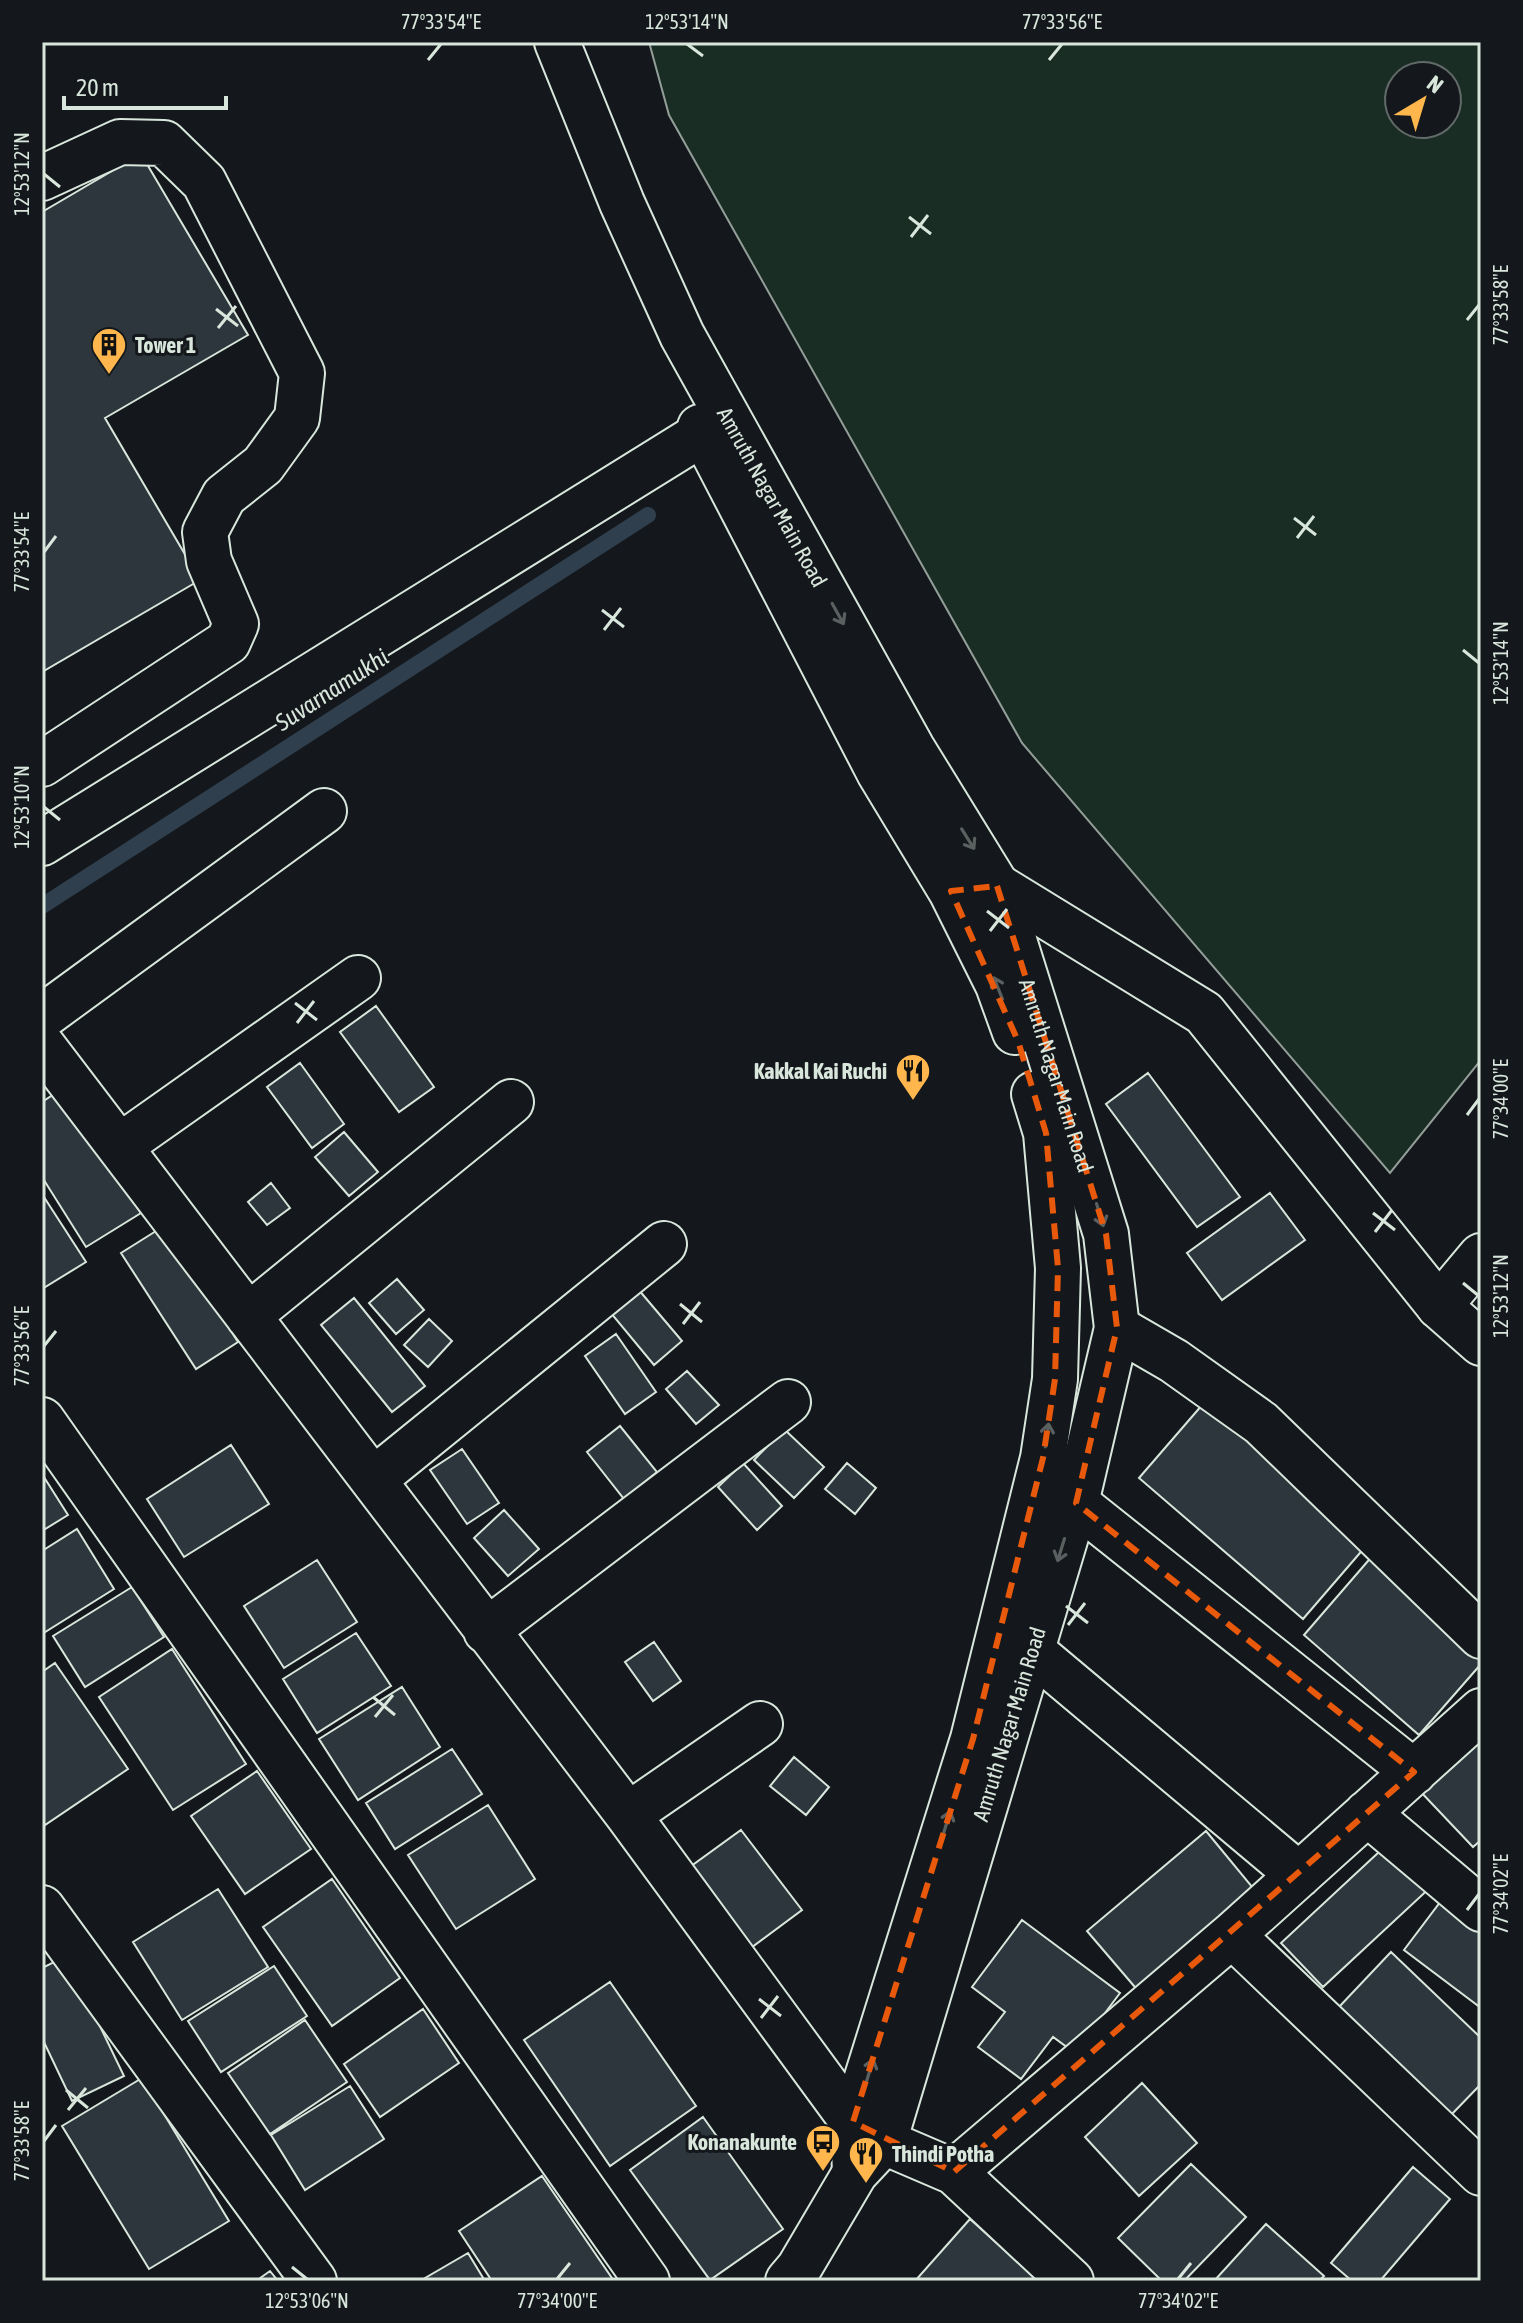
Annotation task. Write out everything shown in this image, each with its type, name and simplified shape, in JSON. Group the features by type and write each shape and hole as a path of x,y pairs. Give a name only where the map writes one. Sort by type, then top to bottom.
{"street":[{"name":"Amruth Nagar Main Road","path":"529,42 600,213 703,433 879,772 951,891 998,985 1046,1133 1058,1268 1055,1379 1043,1458 973,1739 864,2146"},
{"name":"Amruth Nagar Main Road","path":"557,42 622,203 682,335 912,748 997,886 1106,1234 1117,1328 1076,1503 1031,1650 864,2146 799,2268 788,2281"},
{"path":"42,178 120,142 164,143 204,182 302,373 297,418 263,465 224,496 205,532 209,561 236,624 228,642 42,764"},
{"path":"42,843 703,433"},
{"path":"42,1017 324,811"},
{"path":"951,891 997,886 1204,1013 1439,1306 1481,1343"},
{"path":"120,1146 358,978"},
{"path":"42,1045 628,1815 864,2146 954,2172 1071,2281"},
{"path":"248,1316 511,1102"},
{"path":"373,1480 664,1244"},
{"path":"1439,1306 1481,1256"},
{"path":"1117,1328 1174,1361 1261,1423 1481,1636"},
{"path":"486,1631 788,1402"},
{"path":"42,1420 647,2281"},
{"path":"1076,1503 1414,1772"},
{"path":"1031,1650 1299,1875"},
{"path":"954,2172 1232,1935 1481,1711"},
{"path":"628,1815 760,1724"},
{"path":"1367,1813 1481,1909"},
{"path":"42,1908 314,2281"},
{"path":"1232,1935 1481,2173"}],"highlighted area":[{"path":"997,886 1106,1234 1117,1328 1076,1503 1414,1772 954,2172 853,2122 973,1739 1043,1458 1055,1379 1058,1268 1046,1133 1018,1041 951,891"}],"green space":[{"path":"649,42 1481,42 1481,1060 1390,1173 1022,743 669,115"}],"building":[{"name":"Tower 1","path":"141,154 248,335 105,418 200,580 42,672 42,212"},
{"path":"376,1006 434,1087 399,1112 340,1032"},
{"path":"300,1063 344,1124 312,1148 267,1087"},
{"path":"1148,1073 1240,1197 1197,1227 1106,1104"},
{"path":"62,1089 141,1213 86,1247 42,1177 42,1102"},
{"path":"344,1132 378,1172 349,1196 315,1157"},
{"path":"271,1183 290,1208 267,1225 248,1202"},
{"path":"1270,1193 1305,1240 1222,1300 1187,1253"},
{"path":"42,1194 86,1262 42,1289"},
{"path":"164,1226 238,1342 196,1369 121,1253"},
{"path":"397,1279 424,1310 396,1334 369,1303"},
{"path":"638,1289 682,1341 654,1365 610,1312"},
{"path":"354,1298 425,1386 392,1412 321,1325"},
{"path":"429,1319 452,1341 428,1367 404,1345"},
{"path":"616,1334 656,1392 625,1414 585,1356"},
{"path":"687,1371 719,1405 696,1424 666,1389"},
{"path":"1209,1397 1372,1539 1303,1619 1139,1478"},
{"path":"620,1426 657,1472 624,1499 587,1452"},
{"path":"784,1429 824,1467 794,1498 754,1460"},
{"path":"231,1445 269,1504 184,1557 147,1499"},
{"path":"462,1449 499,1503 467,1524 430,1470"},
{"path":"743,1463 782,1506 757,1530 718,1487"},
{"path":"847,1463 876,1488 855,1514 825,1489"},
{"path":"42,1474 68,1515 42,1531"},
{"path":"504,1510 539,1549 508,1576 474,1538"},
{"path":"77,1529 114,1589 42,1634 42,1551"},
{"path":"1374,1554 1481,1647 1481,1664 1419,1735 1304,1635"},
{"path":"317,1560 357,1622 284,1668 244,1606"},
{"path":"132,1587 164,1637 85,1687 53,1636"},
{"path":"356,1633 391,1686 317,1733 283,1679"},
{"path":"654,1642 681,1681 653,1701 625,1662"},
{"path":"172,1649 246,1764 173,1810 99,1697"},
{"path":"55,1663 128,1769 45,1825 42,1820 42,1672"},
{"path":"402,1687 440,1747 358,1800 319,1739"},
{"path":"1481,1729 1481,1840 1473,1847 1418,1789"},
{"path":"452,1749 482,1794 395,1849 366,1803"},
{"path":"794,1757 829,1787 806,1815 770,1786"},
{"path":"257,1771 311,1849 245,1894 191,1816"},
{"path":"488,1805 535,1879 456,1929 408,1855"},
{"path":"741,1830 802,1910 744,1953 683,1872"},
{"path":"1206,1831 1258,1894 1140,1993 1087,1931"},
{"path":"1393,1839 1434,1884 1323,1987 1281,1943"},
{"path":"332,1879 400,1978 332,2026 263,1927"},
{"path":"218,1889 268,1967 182,2020 133,1942"},
{"path":"1441,1901 1481,1932 1481,2008 1404,1950"},
{"path":"1022,1920 1120,1993 1075,2053 1053,2037 1021,2079 978,2047 1005,2012 972,1987"},
{"path":"1391,1952 1481,2038 1481,2084 1451,2115 1338,2008"},
{"path":"66,1956 124,2076 72,2101 42,2038 42,1968"},
{"path":"274,1966 307,2016 221,2072 188,2021"},
{"path":"610,1982 696,2106 610,2166 524,2040"},
{"path":"423,2009 459,2063 380,2117 344,2064"},
{"path":"305,2020 347,2082 270,2134 228,2073"},
{"path":"142,2078 229,2221 149,2269 62,2126"},
{"path":"1142,2083 1197,2143 1139,2196 1085,2137"},
{"path":"350,2086 384,2139 305,2190 271,2135"},
{"path":"703,2117 783,2229 710,2280 630,2170"},
{"path":"1191,2164 1246,2217 1184,2281 1162,2281 1118,2238"},
{"path":"1413,2167 1450,2199 1380,2281 1352,2281 1331,2263"},
{"path":"542,2176 614,2281 492,2281 459,2231"},
{"path":"970,2219 1039,2281 915,2281"},
{"path":"1266,2224 1324,2276 1319,2281 1214,2281"},
{"path":"468,2253 485,2281 420,2281"},
{"path":"270,2271 278,2281 256,2281"}],"waterway":[{"name":"Suvarnamukhi","path":"42,906 648,515"}],"place":[{"name":"Tower 1","path":"109,376"},
{"name":"Kakkal Kai Ruchi","path":"913,1102"},
{"name":"Konanakunte","path":"823,2173"},
{"name":"Thindi Potha","path":"866,2185"}]}
